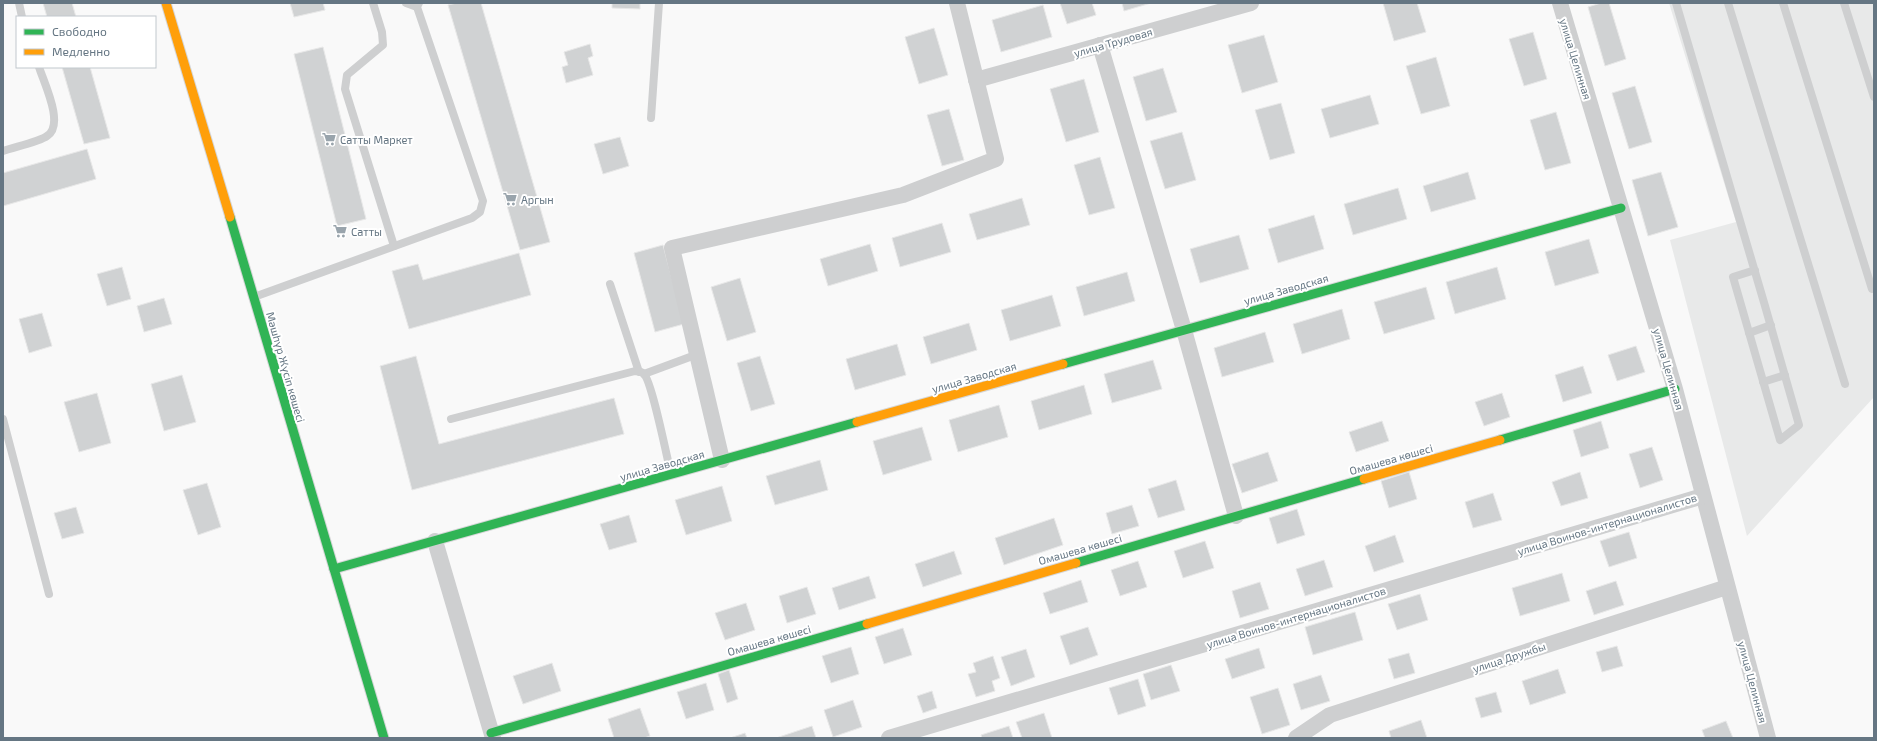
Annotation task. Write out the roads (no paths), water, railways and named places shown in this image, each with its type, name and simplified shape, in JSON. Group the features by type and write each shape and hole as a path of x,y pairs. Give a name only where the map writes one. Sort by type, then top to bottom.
{"street":[{"name":"Мәшһүр Жүсіп көшесі","path":"166,3 334,569 381,736"},
{"path":"722,460 672,248 903,195 996,159 957,3"},
{"name":"улица Трудовая","path":"976,80 1100,45 1213,8 1251,3"},
{"name":"улица Целинная","path":"1560,3 1675,389 1768,738"},
{"path":"1100,45 1184,330 1236,516"},
{"name":"улица Заводская","path":"334,569 1621,208"},
{"name":"Омашева көшесі","path":"492,736 1236,516 1675,389"},
{"name":"улица Воинов-интернационалистов","path":"889,738 1703,496"},
{"path":"435,541 492,736"},
{"name":"улица Дружбы","path":"1296,738 1330,714 1728,587"}],"lane":[{"path":"19,3 22,16"},
{"path":"373,3 382,32 383,45 347,74 345,89 394,246"},
{"path":"253,298 472,218 480,212 484,201 418,5 406,3"},
{"path":"651,118 659,3"},
{"path":"1676,3 1755,270 1800,425 1780,440 1732,277 1755,270"},
{"path":"1728,3 1845,384"},
{"path":"1783,3 1872,289 1874,287"},
{"path":"1844,3 1874,97"},
{"path":"3,151 47,137 53,130 55,122 53,109 39,68"},
{"path":"610,284 642,373 651,391 671,475"},
{"path":"1749,333 1771,325"},
{"path":"451,419 635,371 642,373 698,354"},
{"path":"1763,382 1785,375"},
{"path":"3,419 49,594"}],"place":[{"name":"Сатты Маркет","path":"329,139"},
{"name":"Аргын","path":"510,199"},
{"name":"Сатты","path":"340,231"}]}
